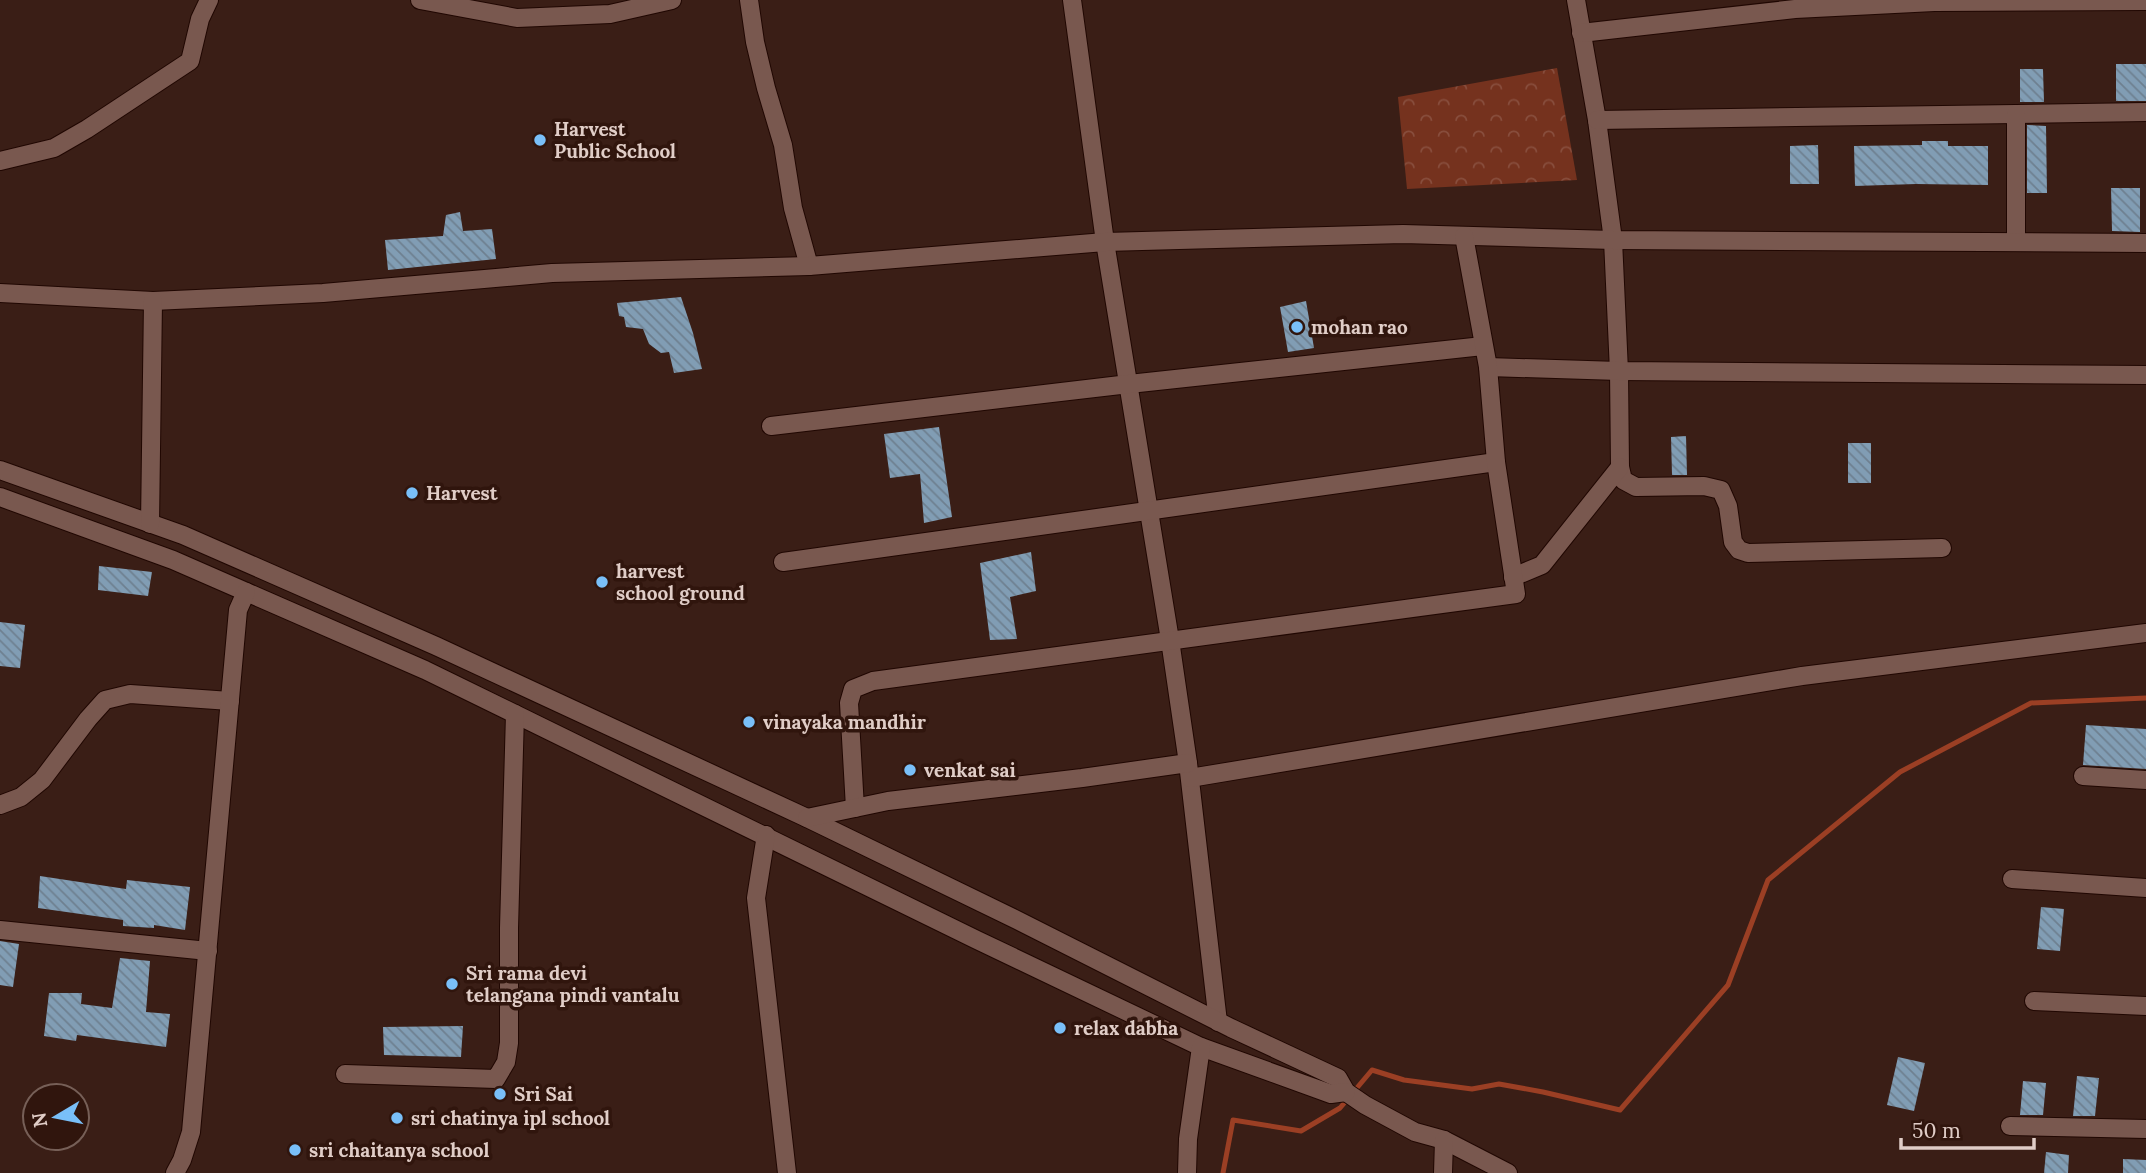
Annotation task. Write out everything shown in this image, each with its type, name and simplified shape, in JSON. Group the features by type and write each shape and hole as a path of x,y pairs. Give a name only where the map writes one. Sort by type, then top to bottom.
{"street":[{"path":"0,161 54,148 190,61 200,19 209,0"},
{"path":"420,0 517,18 610,14 672,0"},
{"path":"749,0 755,42 783,145 793,208 809,266"},
{"path":"1072,0 1105,242 1189,771 1218,1022"},
{"path":"1576,0 1597,120 1613,240 1620,467 1623,480 1636,487 1704,486 1721,490 1728,506 1733,542 1740,550 1748,552 1942,548"},
{"path":"1581,33 1809,9 1934,2 2146,1"},
{"path":"1597,120 2146,112"},
{"path":"2016,114 2016,242"},
{"path":"0,293 153,301 323,293 552,272 809,266 1105,242 1403,234 1613,240 2146,243"},
{"path":"855,808 849,703 853,689 873,681 1516,594 1496,463 1488,367 1464,236"},
{"path":"150,524 153,301"},
{"path":"771,426 1483,346"},
{"path":"1488,367 1619,371 2146,375"},
{"path":"783,562 1496,463"},
{"path":"1513,576 1542,565 1620,467"},
{"path":"0,470 183,536 436,646 807,818 1218,1022 1338,1078 1346,1093 1415,1132 1444,1140 1508,1173"},
{"path":"0,497 173,560 425,670 1201,1047 1331,1094 1346,1093"},
{"path":"175,1173 191,1132 238,610 246,592"},
{"path":"807,818 888,801 1082,779 1189,771 1802,676 2146,633"},
{"path":"0,805 20,797 42,780 105,700 131,694 230,701"},
{"path":"345,1074 496,1079 506,1062 509,1043 515,714"},
{"path":"2082,776 2146,780"},
{"path":"766,835 756,898 787,1173"},
{"path":"2012,879 2146,888"},
{"path":"0,930 208,951"},
{"path":"2034,1001 2146,1006"},
{"path":"1187,1173 1188,1139 1201,1047"},
{"path":"2010,1126 2146,1129"},
{"path":"1443,1173 1444,1140"}],"green space":[{"path":"1557,68 1577,180 1407,189 1398,97"}],"building":[{"path":"2116,64 2146,64 2146,101 2116,101"},
{"path":"2020,69 2043,69 2044,102 2020,102"},
{"path":"2027,125 2046,126 2047,193 2027,193"},
{"path":"1922,141 1948,141 1948,146 1988,146 1988,185 1855,186 1854,146 1922,145"},
{"path":"1818,145 1819,184 1790,184 1790,146"},
{"path":"2111,188 2140,188 2140,232 2112,231"},
{"path":"460,212 463,231 492,229 496,259 388,270 385,240 443,236 446,215"},
{"path":"681,297 702,369 674,373 669,352 661,353 649,344 643,329 626,327 624,317 619,316 617,303"},
{"name":"mohan rao","path":"1306,301 1314,348 1288,352 1280,307"},
{"path":"939,427 952,517 924,523 920,474 890,478 884,434"},
{"path":"1686,436 1687,475 1672,475 1671,437"},
{"path":"1848,443 1871,443 1871,483 1848,483"},
{"path":"1031,552 1036,591 1010,597 1017,639 990,640 980,563"},
{"path":"99,566 152,572 148,596 98,590"},
{"path":"0,622 25,625 20,668 0,666"},
{"path":"2086,725 2146,729 2146,769 2083,765"},
{"path":"40,876 126,889 127,880 190,887 185,930 154,925 154,928 123,926 123,920 38,908"},
{"path":"2041,907 2064,909 2060,951 2037,949"},
{"path":"0,941 19,944 13,987 0,985"},
{"path":"120,958 150,961 146,1012 170,1014 166,1047 77,1035 76,1041 44,1036 49,993 82,993 81,1004 112,1008"},
{"path":"463,1026 461,1057 384,1055 383,1027"},
{"path":"1898,1057 1925,1063 1914,1111 1887,1105"},
{"path":"2077,1076 2099,1078 2095,1116 2073,1116"},
{"path":"2023,1081 2046,1083 2043,1115 2020,1115"},
{"path":"2046,1152 2069,1155 2068,1173 2044,1173"},
{"path":"2123,1159 2146,1160 2146,1173 2123,1173"}],"waterway":[{"path":"1223,1173 1233,1120 1301,1131 1340,1108 1372,1070 1404,1080 1472,1089 1499,1084 1620,1110 1728,985 1768,880 1900,772 2031,703 2146,698"}],"place":[{"name":"Harvest Public School","path":"540,140"},
{"name":"mohan rao","path":"1297,327"},
{"name":"Harvest","path":"412,493"},
{"name":"harvest school ground","path":"602,582"},
{"name":"vinayaka mandhir","path":"749,722"},
{"name":"venkat sai","path":"910,770"},
{"name":"Sri rama devi telangana pindi vantalu","path":"452,984"},
{"name":"relax dabha","path":"1060,1028"},
{"name":"Sri Sai","path":"500,1094"},
{"name":"sri chatinya ipl school","path":"397,1118"},
{"name":"sri chaitanya school","path":"295,1150"}]}
